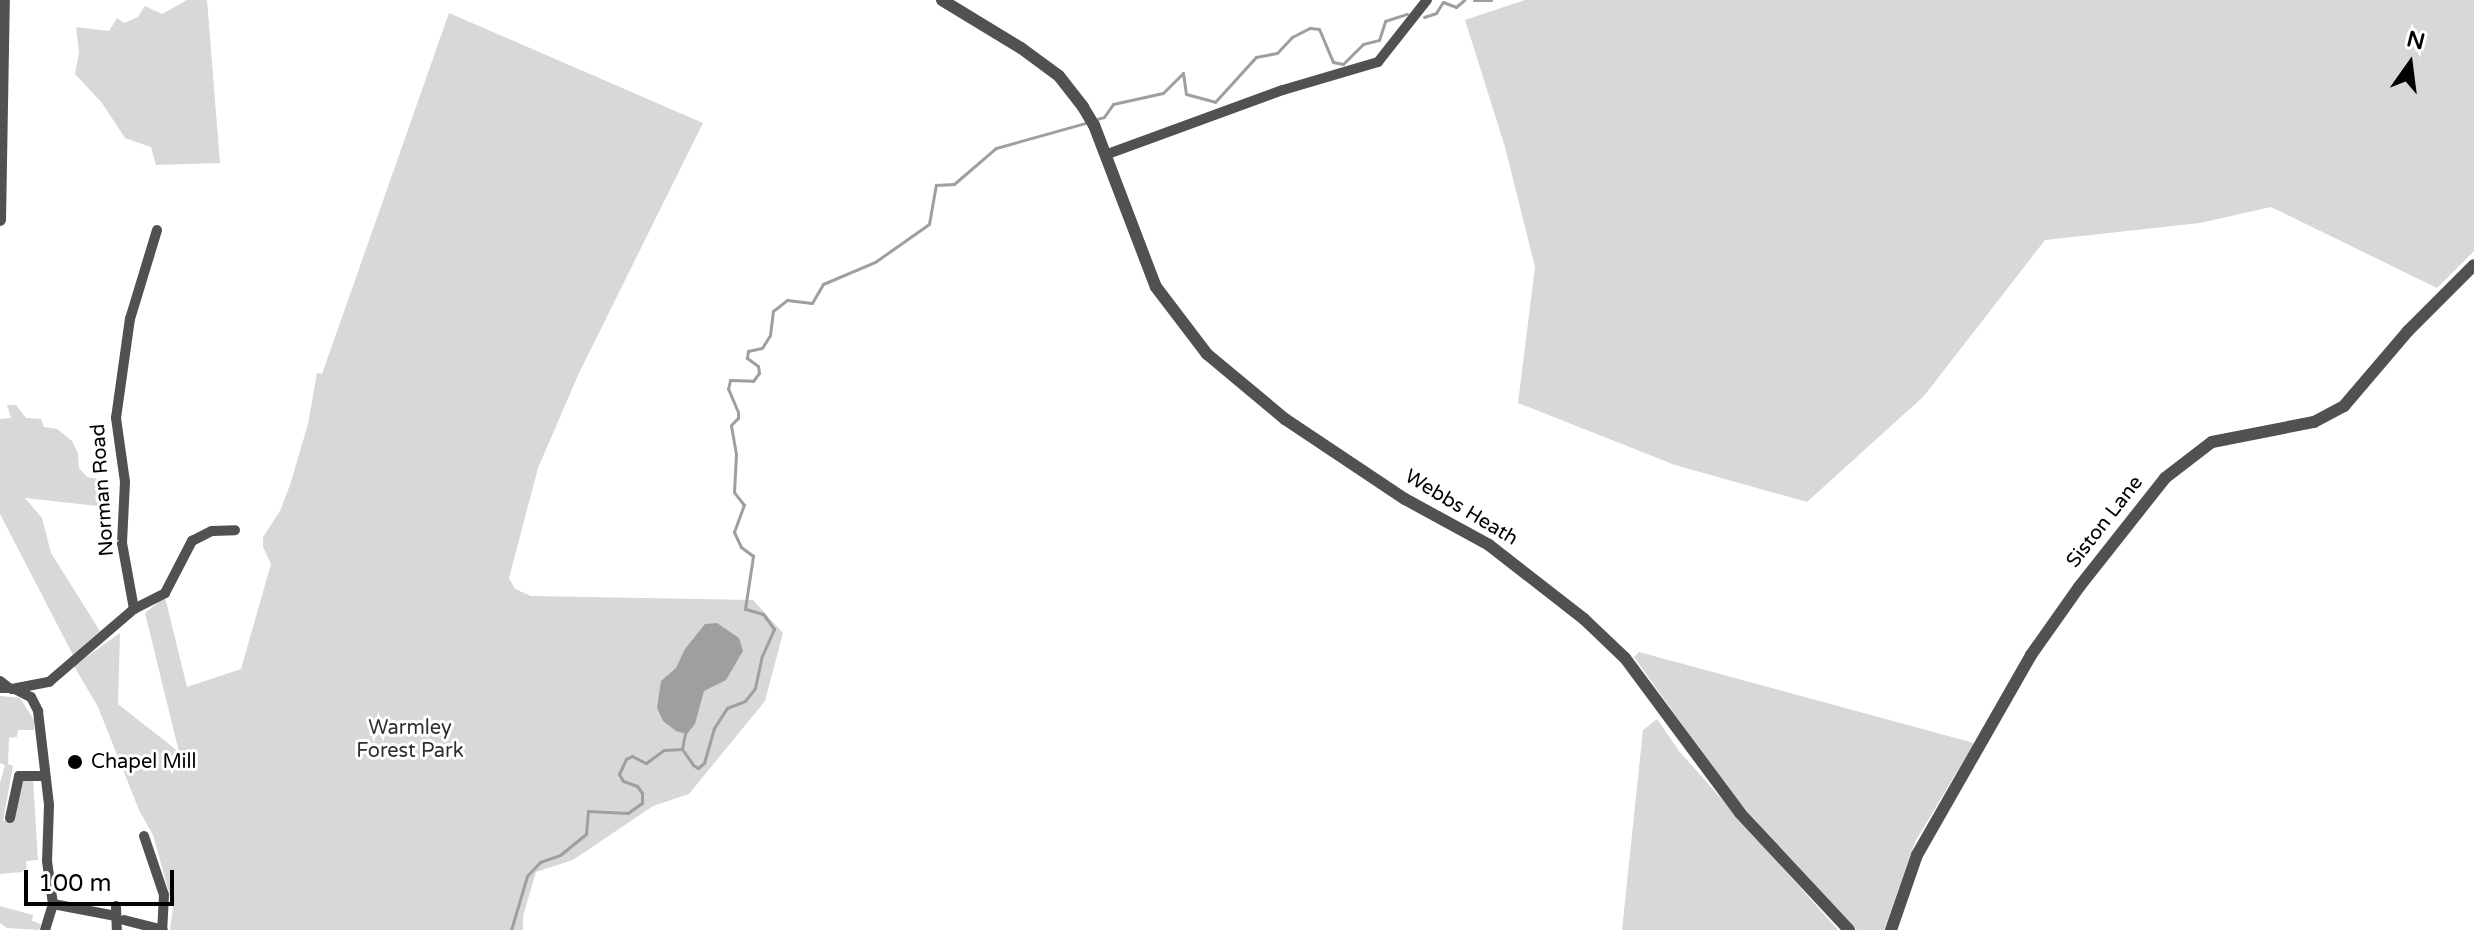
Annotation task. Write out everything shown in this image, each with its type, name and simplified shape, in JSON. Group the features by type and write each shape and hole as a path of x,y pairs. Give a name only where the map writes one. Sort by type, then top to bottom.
{"street":[{"path":"0,220 4,0"},
{"name":"Webbs Heath","path":"942,0 1021,48 1059,76 1083,107 1094,125 1156,287 1207,354 1285,419 1368,476 1489,545 1547,587 1603,636 1625,658 1740,813 1849,930"},
{"path":"1105,155 1283,90 1378,62 1427,0"},
{"name":"Norman Road","path":"137,607 122,543 125,482 116,418 130,319 157,230"},
{"name":"Siston Lane","path":"1891,930 1917,855 2031,655 2079,587 2165,478 2212,442 2314,422 2344,406 2408,331 2474,265"},
{"path":"37,707 49,682 137,607 165,593 192,541 212,531 235,530"},
{"path":"5,686 49,682"},
{"path":"5,686 31,697 37,707 49,805 47,861 53,904 45,930"},
{"path":"10,818 19,776 44,776"},
{"path":"53,904 119,914 163,930 164,895 144,836"},
{"path":"117,930 119,914"}],"green space":[{"path":"187,0 207,0 220,163 156,165 151,147 125,138 102,103 75,74 79,52 76,27 109,31 117,18 124,23 138,17 145,6 162,14"},
{"path":"1525,0 2474,0 2474,251 2437,288 2271,207 2200,223 2045,240 1924,396 1807,502 1675,465 1518,403 1535,267 1505,147 1465,20"},
{"name":"Warmley Forest Park","path":"449,13 703,123 579,373 538,468 509,578 515,589 531,596 753,600 783,633 765,701 689,794 653,806 573,860 536,872 523,916 523,930 170,930 173,907 153,835 139,810 98,707 74,666 120,633 118,704 179,752 145,613 165,597 187,687 241,669 271,564 263,547 263,537 280,511 290,485 308,424 317,373 322,374"},
{"path":"7,405 16,405 26,418 41,419 44,427 57,429 72,441 78,453 79,468 87,477 103,480 109,490 107,507 25,498 42,518 51,553 100,631 73,655 0,514 0,419 11,418"},
{"path":"1639,652 1974,743 1915,842 1884,930 1857,930 1734,797 1634,657"},
{"path":"0,696 20,698 34,720 34,730 18,730 17,737 9,738 8,764 13,766 3,821 12,820 21,779 33,779 38,860 26,861 27,868 22,872 0,874 0,783 5,765 0,763"},
{"path":"1657,719 1679,751 1838,930 1622,930 1643,730"},
{"path":"0,906 33,915 32,921 41,924 39,930 7,928 0,923"}],"shaded area":[{"path":"717,623 739,638 743,651 726,680 704,691 695,724 687,734 676,731 663,721 657,708 661,681 676,668 685,649 705,624"}],"waterway":[{"path":"1424,17 1436,13 1443,2 1456,7 1464,0"},
{"path":"1474,0 1491,0"},
{"path":"1097,119 1104,117 1113,104 1163,93 1183,73 1186,94 1215,102 1256,57 1277,53 1292,37 1310,28 1319,29 1333,62 1343,64 1363,44 1379,40 1385,21 1407,14"},
{"path":"682,749 693,765 698,768 704,763 714,728 727,708 745,701 755,688 762,656 774,629 763,614 745,609 753,556 741,547 734,532 744,505 734,492 736,454 731,425 738,418 738,412 728,389 730,380 753,381 759,373 758,366 747,358 748,351 762,348 770,335 773,311 787,300 812,303 823,284 875,262 929,224 936,185 954,184 996,148 1089,122"},
{"path":"511,930 527,876 540,862 560,855 586,834 588,811 628,813 642,803 642,793 637,786 623,781 619,774 626,759 632,756 646,763 664,750 682,749 685,733"}],"place":[{"name":"Chapel Mill","path":"75,762"}]}
